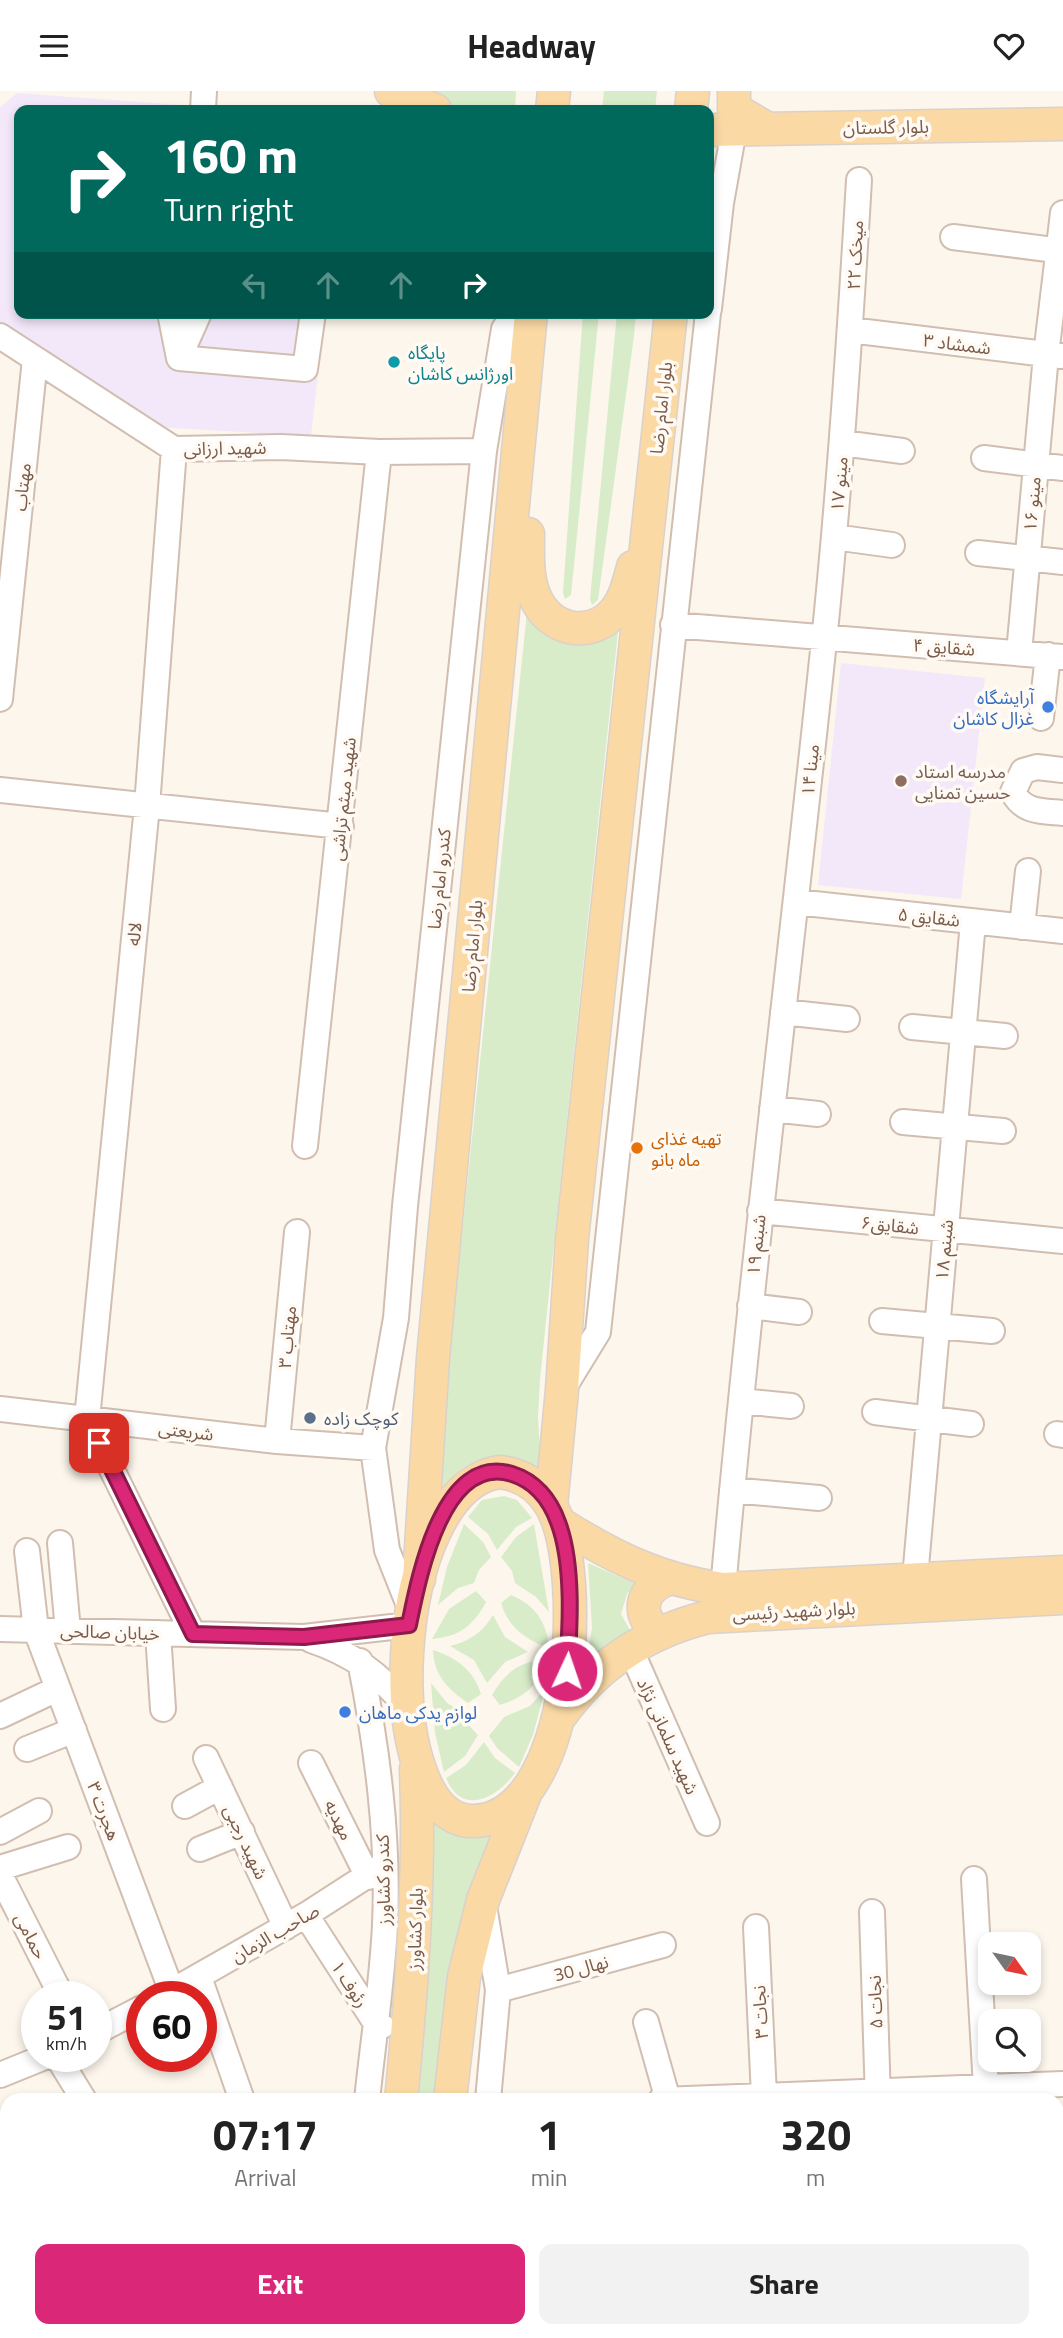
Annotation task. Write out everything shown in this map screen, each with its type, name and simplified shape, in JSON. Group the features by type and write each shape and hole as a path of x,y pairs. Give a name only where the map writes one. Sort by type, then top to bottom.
{"main road":[{"path":"391,91 423,105"},
{"path":"734,91 734,109 769,130"},
{"name":"بلوار گلستان","path":"722,130 1063,124"},
{"name":"بلوار امام رضا","path":"419,1579 425,1459 531,319"},
{"name":"بلوار امام رضا","path":"560,1716 569,1623 568,1582 555,1515 572,1239 670,319"},
{"path":"525,386 528,566 535,596 547,614 564,626 577,629 597,625 614,612 628,585 654,481"},
{"name":"بلوار شهید رئیسی","path":"419,1579 440,1517 459,1491 479,1478 499,1472 533,1484 555,1515 594,1545 668,1579 723,1590 1063,1572"},
{"path":"419,1579 410,1619 407,1707 415,1757 429,1792 447,1813 457,1819 470,1821 496,1816 528,1787"},
{"path":"659,1635 645,1620 643,1612 652,1589 668,1579"},
{"name":"بلوار شهید رئیسی","path":"560,1716 580,1688 630,1649 690,1622 723,1615 1063,1598"},
{"path":"451,2093 464,1977 483,1900 528,1787 543,1761 560,1716"},
{"name":"بلوار کشاورز","path":"402,2093 414,1966 418,1842 415,1757"}],"street":[{"path":"714,263 721,203 722,130"},
{"name":"میخک ۲۲","path":"850,330 859,180"},
{"name":"مینو ۱۶","path":"1019,653 1036,465 1055,356 1063,213"},
{"path":"953,237 1061,251"},
{"path":"171,319 179,358"},
{"path":"179,358 196,319"},
{"path":"179,358 305,369 312,319"},
{"name":"کندرو امام رضا","path":"410,1619 387,1550 373,1448 397,1318 405,1206 484,451 504,330 511,319"},
{"path":"562,1390 598,1332 708,319"},
{"name":"شمشاد ۳","path":"850,330 1055,356"},
{"name":"مینو ۱۷","path":"825,638 850,330"},
{"name":"شهید ارزانی","path":"0,336 174,449 281,447 379,452 484,451"},
{"name":"مهتاب","path":"0,699 35,359"},
{"path":"842,443 902,451"},
{"name":"لاله","path":"87,1419 147,806 174,449"},
{"name":"شهید میثم تراشی","path":"305,1146 379,452"},
{"path":"984,458 1063,468"},
{"path":"834,537 892,545"},
{"path":"978,552 1063,562"},
{"name":"شقایق ۴","path":"673,625 1056,656"},
{"name":"مینا ۱۴","path":"796,902 825,638"},
{"path":"1041,718 1056,656"},
{"path":"1063,770 1037,768 1023,772 1013,792 1017,801 1029,809 1063,813"},
{"path":"0,790 341,826"},
{"path":"1021,927 1028,871"},
{"name":"شقایق ۵","path":"796,902 1063,931"},
{"name":"شبنم ۱۹","path":"723,1590 760,1211 796,902"},
{"name":"شبنم ۱۸","path":"915,1578 973,922"},
{"path":"783,1012 846,1019"},
{"path":"912,1027 1005,1036"},
{"path":"772,1109 818,1114"},
{"path":"903,1122 1003,1131"},
{"name":"شقایق۶","path":"760,1211 1063,1241"},
{"name":"مهتاب ۳","path":"277,1441 297,1232"},
{"path":"750,1306 799,1312"},
{"path":"397,1318 439,1321"},
{"path":"882,1321 992,1331"},
{"path":"741,1401 791,1406"},
{"name":"شریعتی","path":"0,1409 277,1441 373,1448"},
{"path":"875,1412 971,1424"},
{"path":"87,1419 193,1634"},
{"path":"732,1490 819,1497"},
{"path":"60,1543 68,1631"},
{"name":"هجرت ۳","path":"27,1551 36,1630 162,1981"},
{"path":"304,1637 410,1619"},
{"name":"خیابان صالحی","path":"0,1629 304,1637"},
{"path":"158,1633 163,1709"},
{"path":"304,1637 360,1661 379,1675 407,1707"},
{"name":"شهید سلمانی نژاد","path":"630,1649 707,1823"},
{"name":"کندرو کشاورز","path":"360,1661 373,1729 376,1870 385,1924 377,2025 368,2093"},
{"path":"0,1716 57,1689"},
{"path":"27,1749 74,1730"},
{"name":"شهید رجبی","path":"206,1759 242,1832 296,1921"},
{"name":"مهدیه","path":"311,1763 376,1870"},
{"path":"185,1806 220,1787"},
{"path":"0,1832 38,1811"},
{"path":"200,1849 242,1832"},
{"path":"0,1868 68,1847"},
{"name":"صاحب الزمان","path":"191,1981 296,1921 376,1870"},
{"name":"حمامی","path":"0,1875 54,1981"},
{"path":"974,1879 986,2087"},
{"path":"483,1900 498,1990 489,2093"},
{"name":"نجات ۵","path":"872,1912 878,2093"},
{"name":"رئوف ۱","path":"296,1921 377,2025 408,2029"},
{"name":"نجات ۳","path":"756,1927 764,2093"},
{"name":"نهال 30","path":"498,1990 663,1945"},
{"path":"199,1977 240,2093"},
{"path":"646,2022 666,2093"},
{"path":"0,2074 21,2066"},
{"path":"67,2072 80,2093"},
{"path":"914,2093 986,2087 1020,2093 1063,2084"}],"shaded area":[{"path":"17,93 181,105 14,105 14,319 324,319 311,436 153,427 0,328 0,107"},
{"name":"مدرسه استاد حسین تمنایی","path":"841,663 985,678 961,899 818,885"}],"green space":[{"path":"407,91 516,91 515,105 439,105"},
{"path":"604,91 657,91 656,105 603,105"},
{"path":"583,319 598,319 571,595 565,599 563,593"},
{"path":"616,319 635,319 598,600 592,605 590,599"},
{"path":"527,612 619,622 540,1379 538,1417 541,1474 495,1459 473,1462 448,1482 433,1511"},
{"path":"504,1496 517,1500 532,1518 516,1527 497,1550 488,1534 468,1517 482,1500"},
{"path":"464,1524 483,1542 491,1557 479,1570 474,1583 458,1588 438,1605 447,1567"},
{"path":"534,1524 549,1612 536,1597 515,1583 512,1571 501,1557 516,1537"},
{"path":"588,1563 636,1584 627,1594 621,1614 630,1630 587,1660 592,1628"},
{"path":"476,1591 486,1602 471,1623 450,1636 432,1639 449,1609"},
{"path":"511,1595 527,1604 538,1615 546,1630 549,1648 526,1637 513,1626 501,1603"},
{"path":"493,1615 505,1637 528,1652 505,1662 487,1683 474,1660 450,1646 475,1635"},
{"path":"433,1650 449,1656 469,1671 481,1694 468,1703 454,1692 439,1675"},
{"path":"549,1660 541,1676 524,1694 500,1705 492,1695 515,1669 531,1662"},
{"path":"431,1683 447,1703 464,1713 465,1721 478,1735 465,1756 444,1772 435,1733"},
{"path":"545,1689 533,1735 519,1767 498,1749 489,1736 504,1717 530,1706"},
{"path":"484,1742 495,1758 515,1773 499,1790 489,1796 470,1800 453,1790 446,1778 466,1765"},
{"path":"434,1821 465,1835 494,1833 437,2093 410,2093 433,1874"}],"place":[{"name":"پایگاه اورژانس کاشان","path":"394,362"},
{"name":"آرایشگاه غزال کاشان","path":"1048,707"},
{"name":"مدرسه استاد حسین تمنایی","path":"901,781"},
{"name":"تهیه غذای ماه بانو","path":"637,1148"},
{"name":"کوچک زاده","path":"310,1418"},
{"name":"لوازم یدکی ماهان","path":"345,1712"}],"route":[{"path":"99,1443 193,1634 304,1637 409,1625 432,1533 450,1502 459,1491 488,1473 510,1473 522,1478 543,1494 559,1523 568,1582 567,1671"}]}
